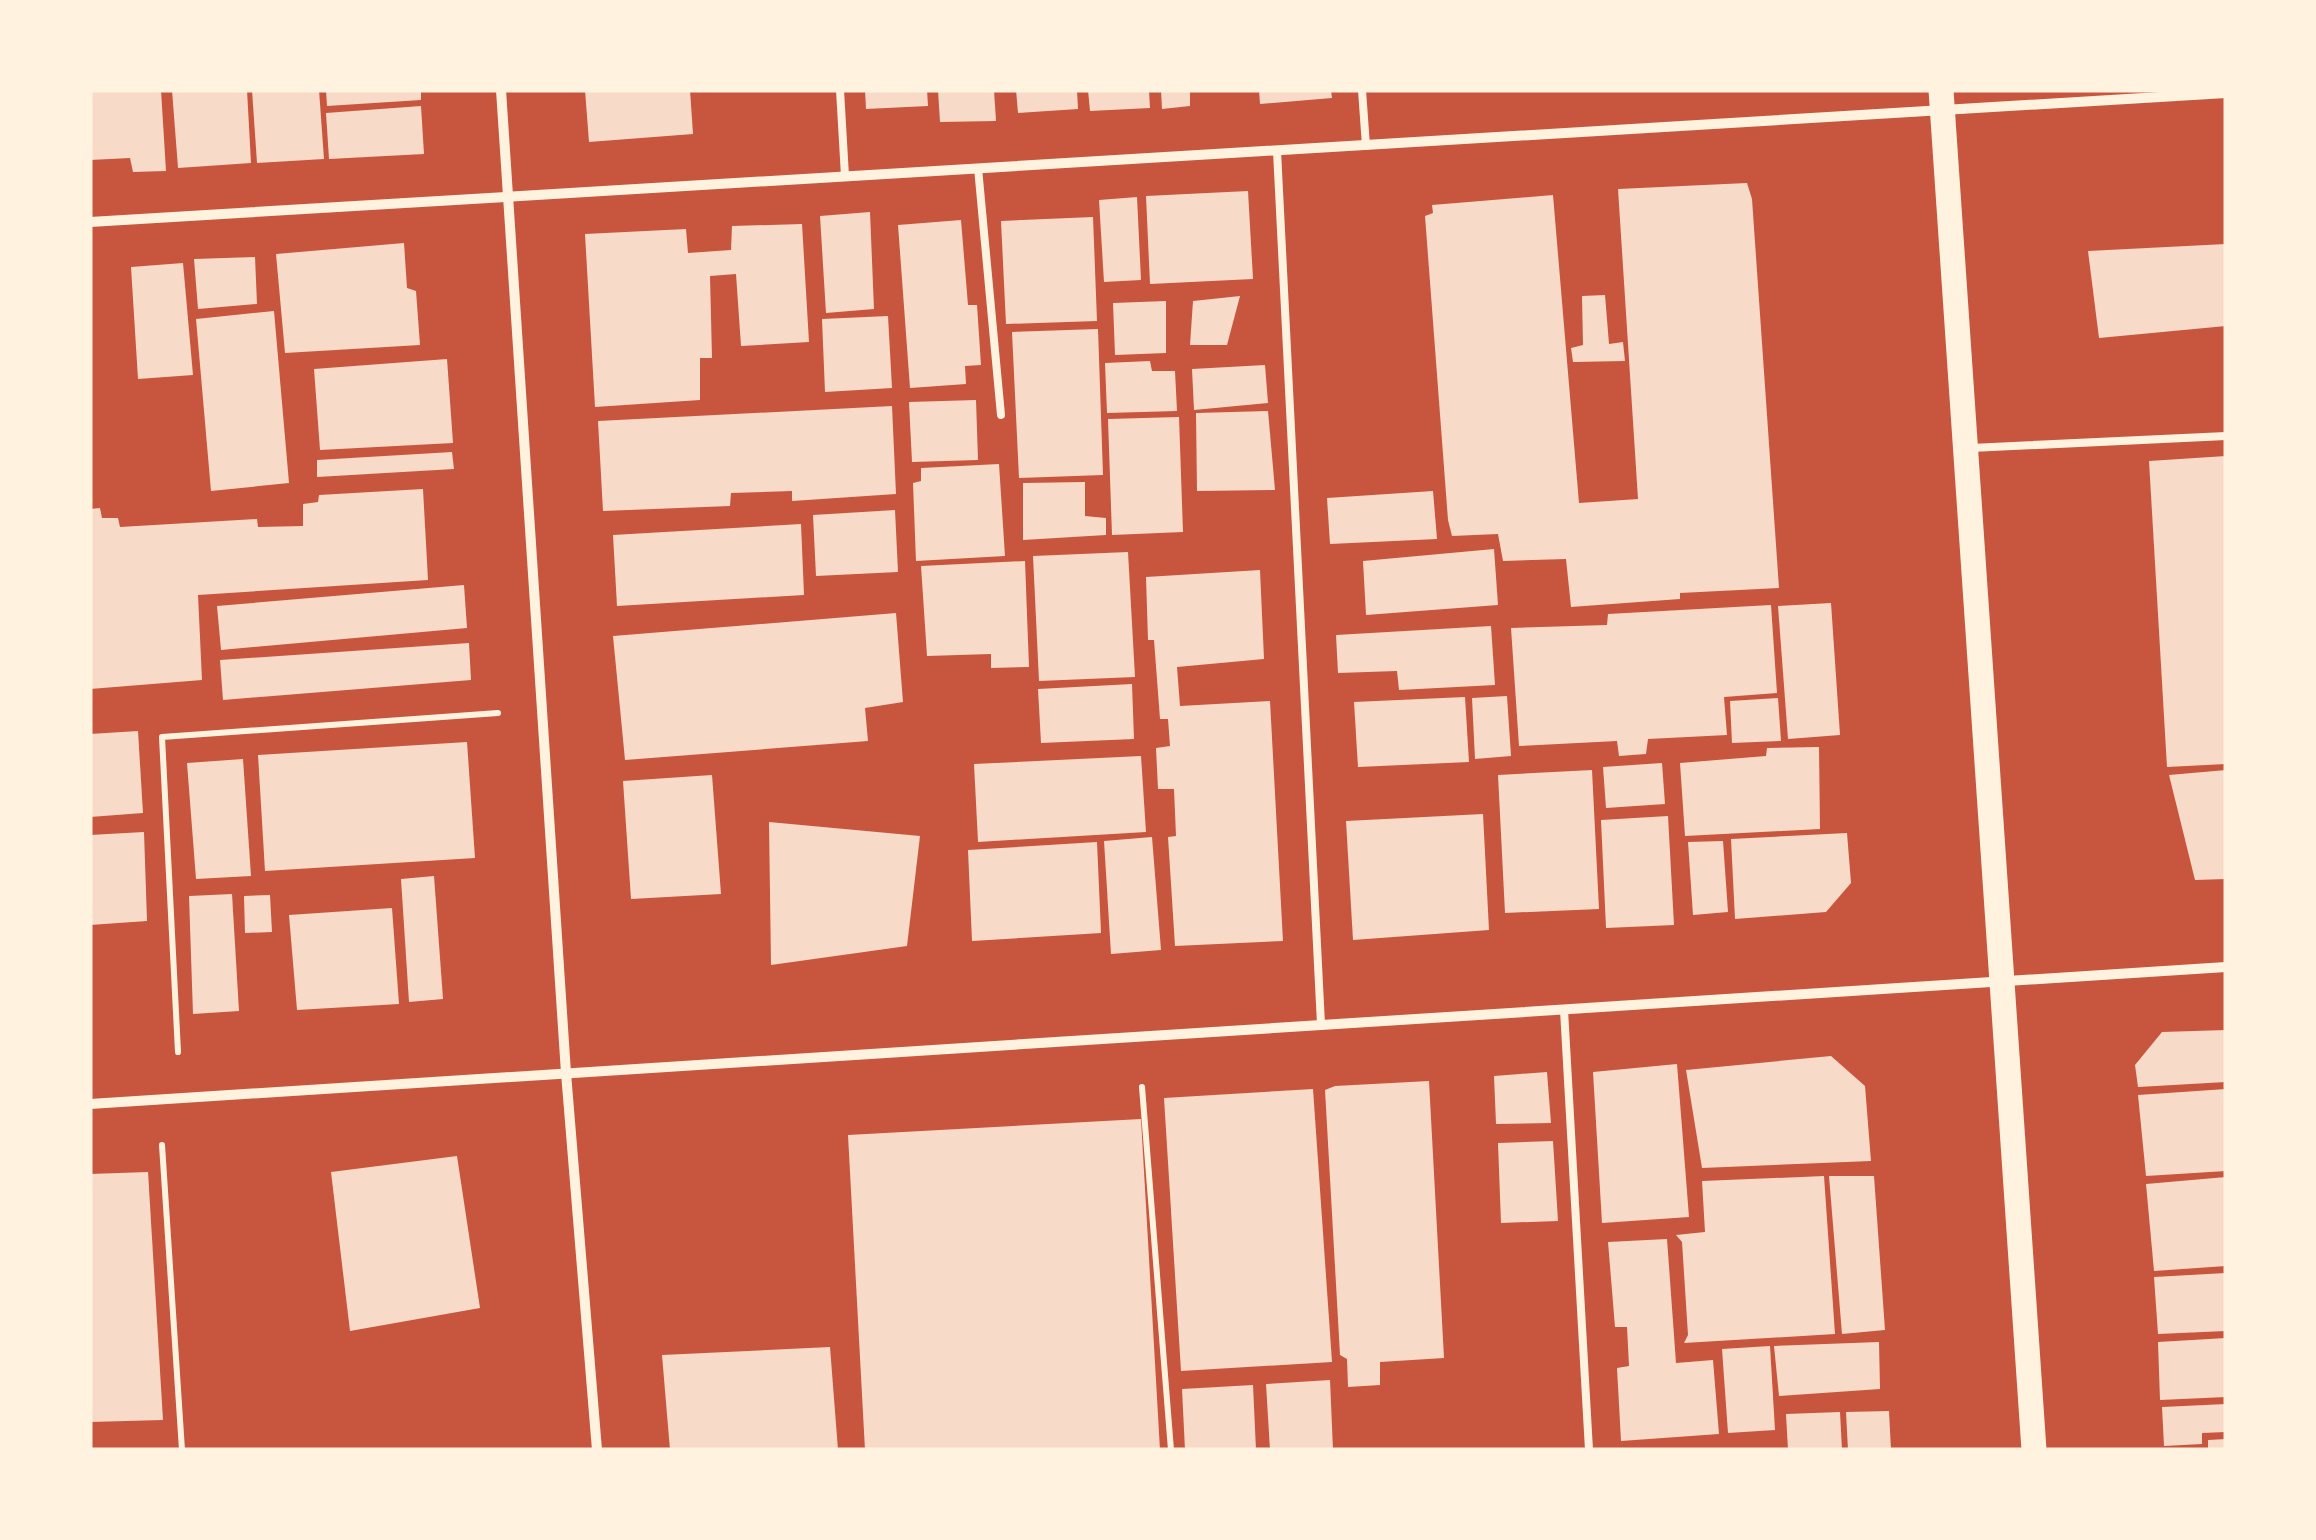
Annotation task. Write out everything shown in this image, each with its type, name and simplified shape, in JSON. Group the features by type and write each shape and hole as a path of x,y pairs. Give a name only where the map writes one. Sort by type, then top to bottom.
{"main road":[{"path":"1942,100 2034,1450"}],"street":[{"path":"500,90 566,1073 597,1450"},
{"path":"90,222 1366,146 1942,100 2226,94"},
{"path":"90,1104 2226,967"}],"lane":[{"path":"840,90 846,176"},
{"path":"1362,90 1366,146"},
{"path":"1277,151 1321,1024"},
{"path":"978,168 1002,415"},
{"path":"1966,448 2226,436"},
{"path":"1564,1010 1589,1450"}],"path":[{"path":"180,1098 162,736 542,710"},
{"path":"1142,1088 1170,1450"},
{"path":"164,1099 162,1150 182,1450"}],"building":[{"path":"90,90 161,90 166,171 133,172 130,158 90,160"},
{"path":"172,90 247,90 251,163 178,168"},
{"path":"252,90 319,90 324,159 257,163"},
{"path":"326,90 421,90 421,100 327,106"},
{"path":"585,90 690,90 693,134 589,142"},
{"path":"865,90 927,90 928,106 866,109"},
{"path":"938,90 994,90 996,121 940,122"},
{"path":"1016,90 1077,90 1078,109 1018,113"},
{"path":"1088,90 1149,90 1150,108 1090,111"},
{"path":"1161,90 1190,90 1190,106 1162,109"},
{"path":"1259,90 1331,90 1332,98 1260,104"},
{"path":"421,106 424,154 329,159 326,113"},
{"path":"1747,183 1752,199 1779,588 1680,593 1680,599 1571,607 1566,559 1503,561 1498,534 1452,536 1425,216 1433,213 1432,205 1553,195 1579,503 1638,499 1618,189"},
{"path":"1248,191 1253,279 1150,284 1146,196"},
{"path":"1137,197 1141,280 1104,282 1099,200"},
{"path":"870,212 874,309 826,313 820,216"},
{"path":"1093,217 1097,321 1006,324 1001,221"},
{"path":"961,220 968,305 977,305 981,365 965,366 966,384 910,388 898,225"},
{"path":"802,224 809,342 741,346 736,274 710,276 712,358 700,358 700,400 595,407 585,234 686,229 688,253 731,250 732,226"},
{"path":"404,243 407,288 416,291 420,345 285,353 276,254"},
{"path":"2226,244 2226,326 2099,338 2088,251"},
{"path":"255,257 257,304 198,309 194,259"},
{"path":"183,263 193,375 138,379 131,267"},
{"path":"1605,295 1609,344 1623,342 1625,361 1573,362 1571,348 1583,345 1582,296"},
{"path":"1240,296 1227,345 1190,345 1193,301"},
{"path":"1166,301 1166,353 1115,355 1113,303"},
{"path":"274,311 289,483 211,491 196,319"},
{"path":"888,316 892,388 825,392 822,319"},
{"path":"1098,329 1103,475 1019,478 1012,332"},
{"path":"447,359 453,443 320,450 314,369"},
{"path":"1150,361 1152,371 1175,371 1177,411 1107,413 1105,363"},
{"path":"1265,365 1268,403 1194,410 1192,369"},
{"path":"976,400 978,460 912,462 909,402"},
{"path":"892,406 896,494 792,501 792,491 731,493 730,506 603,511 598,421"},
{"path":"1268,411 1275,490 1197,491 1196,413"},
{"path":"1179,417 1183,532 1112,535 1108,419"},
{"path":"452,452 454,469 317,477 317,460"},
{"path":"2226,456 2226,764 2167,767 2149,461"},
{"path":"999,464 1005,556 916,561 913,483 921,481 921,468"},
{"path":"1085,482 1085,516 1106,518 1106,535 1023,540 1023,483"},
{"path":"423,489 428,580 198,595 202,680 90,689 90,509 100,508 102,518 118,518 120,527 257,519 258,527 303,526 303,504 318,502 319,495"},
{"path":"1433,491 1437,539 1330,544 1327,498"},
{"path":"895,510 898,572 816,576 813,515"},
{"path":"801,524 804,595 617,606 613,535"},
{"path":"1494,549 1498,605 1366,615 1363,561"},
{"path":"1128,552 1135,677 1039,681 1033,556"},
{"path":"1025,561 1029,667 991,668 991,654 927,656 921,566"},
{"path":"1260,570 1264,659 1177,667 1180,706 1270,701 1283,941 1175,946 1168,837 1176,836 1174,789 1158,789 1156,748 1170,746 1168,719 1160,719 1154,640 1148,640 1146,577"},
{"path":"464,585 467,628 221,650 217,606"},
{"path":"1831,603 1840,735 1788,739 1778,606"},
{"path":"1771,605 1777,693 1724,697 1727,735 1648,739 1646,754 1619,756 1617,741 1519,746 1511,628 1607,625 1608,614"},
{"path":"896,613 903,702 865,708 868,741 625,760 613,636"},
{"path":"1491,626 1495,685 1399,690 1397,671 1338,673 1336,635"},
{"path":"469,643 471,680 223,700 220,660"},
{"path":"1132,684 1134,739 1041,743 1038,689"},
{"path":"1507,696 1511,756 1475,759 1472,698"},
{"path":"1465,697 1469,762 1358,767 1354,702"},
{"path":"1778,698 1781,741 1732,743 1730,701"},
{"path":"138,731 143,813 90,817 90,734"},
{"path":"467,742 475,858 265,871 258,755"},
{"path":"1819,747 1820,829 1685,836 1680,763 1766,756 1767,748"},
{"path":"1141,756 1146,832 978,842 974,764"},
{"path":"243,759 251,876 196,879 187,763"},
{"path":"1662,763 1665,804 1606,808 1603,767"},
{"path":"1592,770 1599,909 1505,913 1498,775"},
{"path":"2226,770 2226,879 2195,880 2169,775"},
{"path":"712,775 721,894 631,899 623,781"},
{"path":"1483,814 1489,930 1353,940 1346,821"},
{"path":"1668,816 1674,925 1606,928 1601,820"},
{"path":"769,822 920,836 907,946 771,965"},
{"path":"144,832 147,921 90,925 90,835"},
{"path":"1847,833 1851,883 1826,912 1735,919 1731,839"},
{"path":"1152,837 1161,950 1111,954 1104,841"},
{"path":"1723,841 1728,912 1693,915 1688,842"},
{"path":"1097,842 1101,933 972,941 968,850"},
{"path":"434,876 443,999 409,1002 401,879"},
{"path":"232,894 239,1011 193,1014 189,896"},
{"path":"270,895 272,932 245,933 244,896"},
{"path":"392,908 399,1004 297,1010 289,915"},
{"path":"2226,1030 2226,1082 2138,1087 2135,1065 2162,1032"},
{"path":"1831,1056 1865,1086 1871,1161 1702,1168 1686,1070"},
{"path":"1677,1064 1689,1217 1602,1223 1593,1072"},
{"path":"1547,1072 1551,1123 1496,1124 1494,1076"},
{"path":"1429,1081 1444,1358 1380,1362 1380,1385 1348,1387 1347,1359 1340,1355 1325,1090 1335,1086"},
{"path":"1313,1089 1332,1362 1181,1371 1164,1098"},
{"path":"2226,1089 2226,1171 2146,1176 2138,1095"},
{"path":"1141,1119 1160,1450 865,1450 848,1135"},
{"path":"1553,1141 1558,1221 1501,1223 1498,1143"},
{"path":"457,1156 480,1308 350,1331 331,1172"},
{"path":"148,1172 163,1420 90,1422 90,1174"},
{"path":"1824,1176 1835,1334 1684,1343 1688,1335 1682,1242 1676,1235 1705,1232 1702,1181"},
{"path":"1829,1176 1874,1176 1885,1330 1842,1334"},
{"path":"2226,1177 2226,1266 2154,1271 2146,1184"},
{"path":"1667,1239 1676,1363 1713,1360 1719,1434 1621,1441 1617,1368 1629,1366 1627,1327 1615,1327 1608,1242"},
{"path":"2226,1273 2226,1331 2158,1334 2154,1277"},
{"path":"2226,1338 2226,1397 2160,1400 2158,1342"},
{"path":"1879,1342 1880,1389 1779,1396 1774,1346"},
{"path":"1770,1346 1775,1430 1728,1433 1722,1349"},
{"path":"830,1347 838,1450 670,1450 662,1355"},
{"path":"1330,1380 1333,1450 1270,1450 1266,1384"},
{"path":"1253,1385 1256,1450 1185,1450 1182,1389"},
{"path":"2226,1404 2226,1432 2202,1433 2202,1444 2164,1446 2162,1407"},
{"path":"1889,1411 1891,1450 1848,1450 1846,1412"},
{"path":"1840,1412 1842,1450 1788,1450 1786,1414"},
{"path":"2226,1439 2226,1450 2208,1450 2208,1440"}]}
